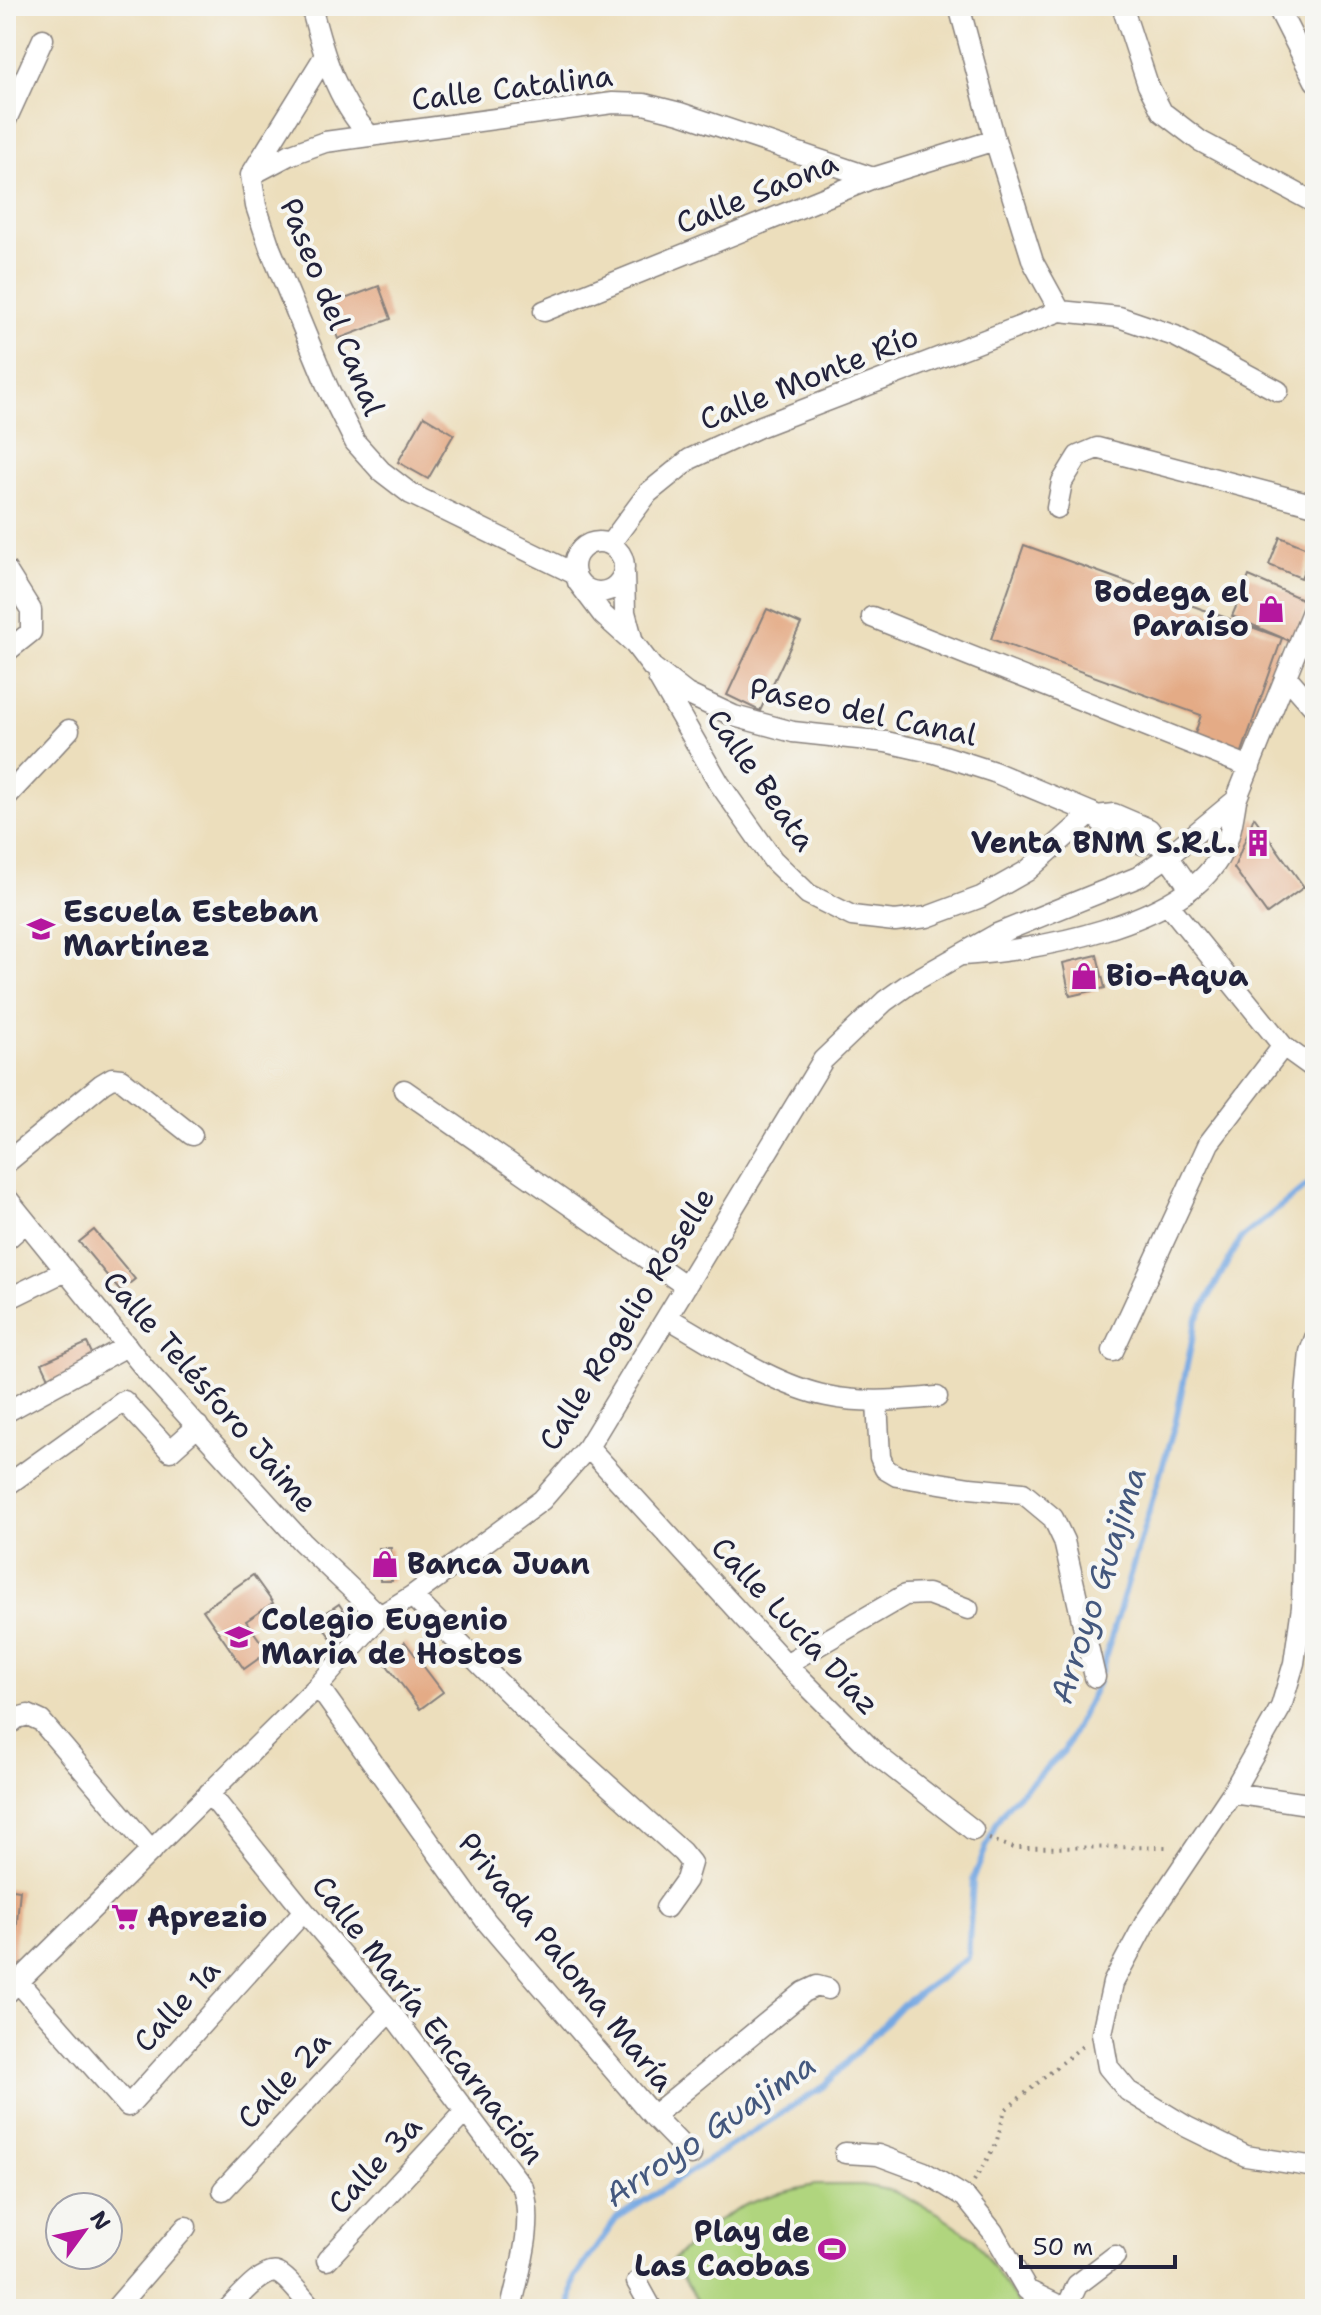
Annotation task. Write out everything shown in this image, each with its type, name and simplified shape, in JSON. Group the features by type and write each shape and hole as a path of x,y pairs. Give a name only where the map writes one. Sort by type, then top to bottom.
{"street":[{"path":"311,6 324,57 354,118 369,135"},
{"path":"959,6 995,140 1033,262 1060,311"},
{"path":"1122,6 1148,85 1162,112 1200,141 1315,203"},
{"path":"1277,6 1315,81"},
{"path":"6,120 43,39"},
{"path":"251,175 324,57"},
{"name":"Calle Catalina","path":"251,175 289,155 325,142 613,103 644,104 873,178"},
{"name":"Calle Saona","path":"544,311 873,178 995,140"},
{"name":"Paseo del Canal","path":"251,175 256,206 270,248 328,388 355,442 381,471 411,494 576,578 603,615 633,642 652,667 687,694 734,716 793,732 886,742 935,753 994,772 1094,815 1108,829 1162,849"},
{"name":"Calle Monte Río","path":"610,544 648,493 690,459 759,427 1060,311 1119,317 1175,336 1278,391"},
{"path":"1057,508 1062,482 1078,456 1097,448 1315,505"},
{"path":"594,542 610,544 622,556 624,573 616,587 609,591 592,592 576,578 575,558 586,545 594,542"},
{"path":"6,570 31,610 31,632 6,652"},
{"name":"Paseo del Canal","path":"624,573 625,612 633,642"},
{"name":"Calle Rogelio Roselle","path":"959,955 1002,953 1056,943 1125,922 1168,904 1190,888 1218,860 1231,831 1236,800 1315,604"},
{"path":"872,617 1250,767"},
{"name":"Calle Beata","path":"652,667 719,783 773,860 808,894 852,916 895,921 927,917 981,897 1027,871 1094,815"},
{"path":"1286,676 1315,709"},
{"path":"6,797 69,730"},
{"name":"Calle Rogelio Roselle","path":"12,1988 318,1686 380,1616 542,1500 588,1447 823,1060 885,1001 909,984 997,934 1138,877 1162,849 1236,800"},
{"path":"1162,849 1190,888"},
{"path":"1168,904 1283,1046 1315,1069"},
{"path":"1113,1351 1209,1143 1283,1046"},
{"path":"6,1163 112,1078 121,1079 192,1135"},
{"path":"404,1090 686,1286"},
{"name":"Calle Telésforo Jaime","path":"6,1197 169,1395 302,1542 380,1616"},
{"path":"6,1240 26,1222"},
{"path":"6,1300 65,1271"},
{"path":"668,1318 772,1376 826,1396 877,1402 937,1397"},
{"path":"1315,1338 1310,1352 1306,1395 1302,1607 1294,1663 1281,1707 1232,1793 1146,1921 1113,1983 1102,2033 1108,2067 1128,2091 1187,2127 1246,2156 1315,2167"},
{"path":"6,1412 127,1346"},
{"path":"142,1421 169,1395"},
{"path":"6,1486 124,1401 170,1451 198,1426"},
{"path":"877,1402 880,1457 885,1469 897,1476 1023,1493 1053,1518 1064,1541 1095,1677"},
{"name":"Calle Lucía Díaz","path":"588,1447 786,1664 878,1756 973,1830"},
{"path":"786,1664 905,1595 928,1594 968,1609"},
{"path":"412,1596 538,1722 691,1863 690,1871 666,1908"},
{"name":"Privada Paloma María","path":"318,1686 486,1921 653,2116 691,2155"},
{"path":"6,1727 17,1718 28,1715 41,1721 152,1851"},
{"name":"Calle María Encarnación","path":"209,1793 390,2011 523,2188 528,2205 511,2309"},
{"path":"1232,1793 1315,1805"},
{"name":"Calle 1a","path":"12,1988 128,2106 304,1911"},
{"path":"653,2116 804,1992 817,1986 828,1989"},
{"name":"Calle 2a","path":"223,2190 390,2011"},
{"name":"Calle 3a","path":"327,2260 466,2111"},
{"path":"845,2153 878,2155 924,2172 965,2197 993,2232 1027,2290 1066,2309 1077,2285 1115,2256"},
{"path":"115,2309 186,2227"},
{"path":"228,2309 271,2272 281,2274 313,2309"},
{"path":"637,2282 652,2309"}],"path":[{"path":"998,1844 1014,1848 1195,1847"},
{"path":"965,2197 996,2144 1005,2110 1075,2049 1102,2033"}],"green space":[{"name":"Play de Las Caobas","path":"815,2185 863,2185 893,2191 938,2213 973,2238 1022,2309 703,2309 672,2261 705,2230 736,2210 771,2195"}],"building":[{"path":"379,286 391,319 338,339 326,306"},
{"path":"424,416 454,434 428,479 398,462"},
{"path":"1280,537 1312,550 1301,578 1269,565"},
{"path":"1024,545 1282,638 1242,752 1213,751 1192,743 1201,715 991,639"},
{"name":"Bodega el Paraíso","path":"1249,576 1309,602 1292,642 1232,616"},
{"path":"767,609 801,624 760,711 727,695"},
{"name":"Venta BNM S.R.L.","path":"1254,817 1304,887 1267,914 1234,868"},
{"name":"Bio-Aqua","path":"1097,955 1105,988 1070,996 1063,963"},
{"path":"94,1230 135,1279 120,1291 79,1242"},
{"path":"87,1343 96,1362 51,1382 42,1363"},
{"name":"Banca Juan","path":"379,1548 391,1548 392,1581 380,1581"},
{"name":"Colegio Eugenio Maria de Hostos","path":"253,1575 273,1603 246,1621 268,1652 244,1669 203,1610"},
{"path":"339,1604 352,1623 331,1638 317,1619"},
{"path":"405,1642 443,1692 420,1709 383,1660"},
{"path":"6,1888 20,1890 13,1964 6,1969"}],"waterway":[{"name":"Arroyo Guajima","path":"1101,1672 1175,1424 1196,1321 1240,1239 1315,1179"},
{"name":"Arroyo Guajima","path":"570,2309 574,2279 617,2218 823,2087 902,2005 968,1958 973,1880 996,1823 1012,1801 1064,1751 1098,1682"}],"place":[{"name":"Bodega el Paraíso","path":"1271,609"},
{"name":"Venta BNM S.R.L.","path":"1258,843"},
{"name":"Escuela Esteban Martínez","path":"41,929"},
{"name":"Bio-Aqua","path":"1084,976"},
{"name":"Banca Juan","path":"385,1564"},
{"name":"Colegio Eugenio Maria de Hostos","path":"239,1637"},
{"name":"Aprezio","path":"125,1917"},
{"name":"Play de Las Caobas","path":"832,2249"}]}
